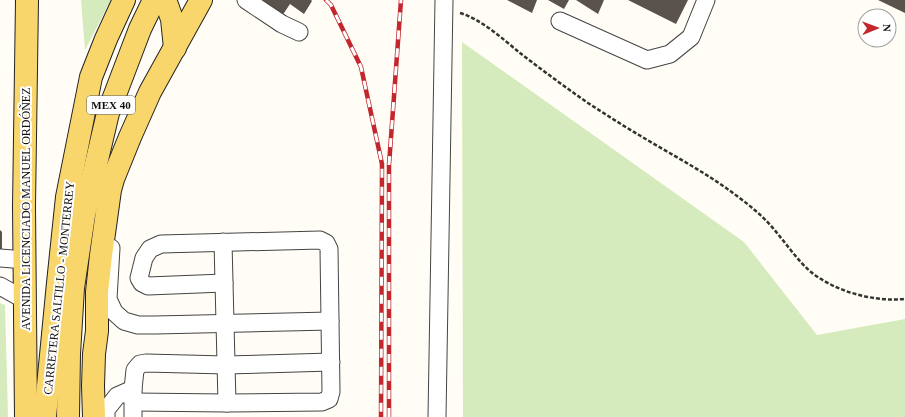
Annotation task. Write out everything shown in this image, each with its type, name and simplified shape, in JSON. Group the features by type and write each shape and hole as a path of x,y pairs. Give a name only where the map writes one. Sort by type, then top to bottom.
{"main road":[{"name":"CARRETERA SALTILLO - MONTERREY","path":"45,417 67,197 91,77 124,0"},
{"name":"CARRETERA SALTILLO - MONTERREY","path":"68,417 69,354 73,288 84,215 108,113 140,29 154,0"},
{"path":"161,0 167,5 172,19 175,48"},
{"name":"MEX 40","path":"94,417 93,386 94,354 97,332 97,292 110,190 130,137 150,92 201,0"},
{"name":"AVENIDA LICENCIADO MANUEL ORDÓÑEZ","path":"26,417 26,260 24,206 28,2"}],"lane":[{"path":"246,0 299,32"},
{"path":"560,21 647,60 670,54 691,37 706,0"},
{"path":"437,417 444,5"},
{"path":"110,190 111,254 108,299 114,312 124,321 138,325 330,321"},
{"path":"106,417 106,410 117,396 133,403 322,402 329,398 332,392 329,249 326,243 320,240 161,244 150,249 144,258 139,278 142,283 148,286 224,283"},
{"path":"223,242 227,403"},
{"path":"0,258 26,260"},
{"path":"0,286 25,300"},
{"path":"133,403 135,370 140,364 226,365 331,362"}],"path":[{"path":"444,5 470,17 501,37 520,53 587,102 737,196 760,215 811,272 828,283 843,290 869,297 898,300 905,299"}],"green space":[{"path":"81,0 111,0 85,50"},
{"path":"462,42 744,242 817,335 905,319 905,417 463,417"},
{"path":"0,303 5,305 8,417 0,417"}],"building":[{"path":"259,0 312,1 304,14 290,4 282,16"},
{"path":"507,0 537,0 532,13"},
{"path":"548,0 569,0 564,9"},
{"path":"576,0 604,0 598,14"},
{"path":"628,0 688,0 676,24"},
{"path":"878,0 905,0 905,13"},
{"path":"0,230 2,232 2,251 0,251"}],"railway":[{"path":"326,0 331,5 361,67 382,164 381,417"},
{"path":"389,417 389,165 401,0"}]}
